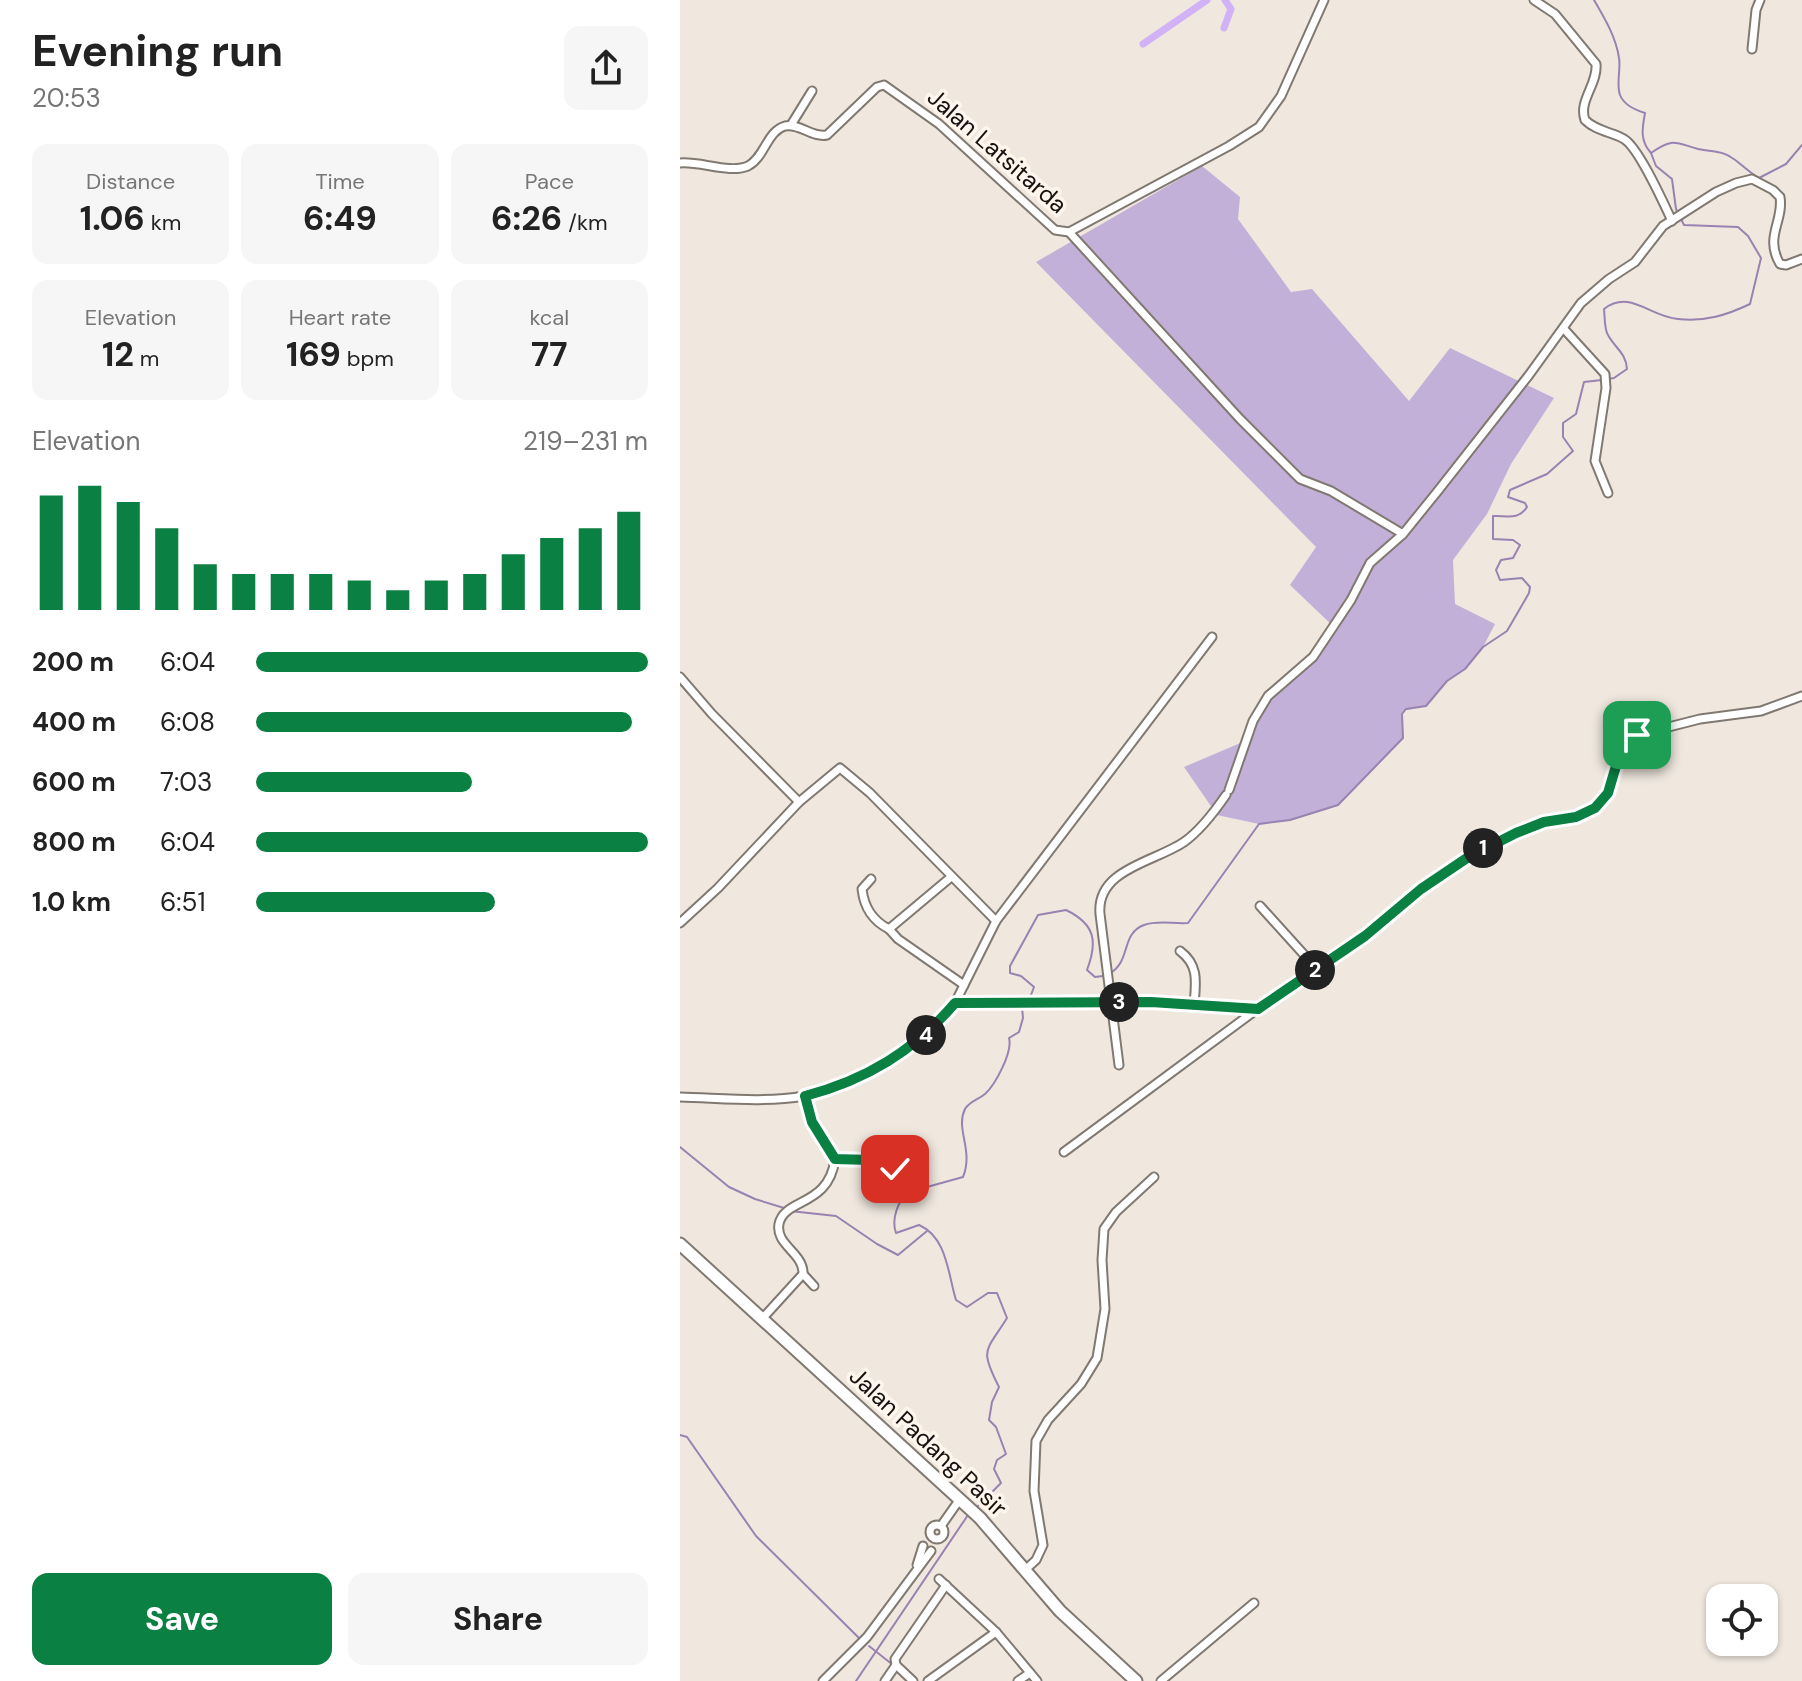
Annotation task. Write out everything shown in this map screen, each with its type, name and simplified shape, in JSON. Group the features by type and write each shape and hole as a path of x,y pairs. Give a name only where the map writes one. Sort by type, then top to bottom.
{"highway":[{"name":"Jalan Padang Pasir","path":"680,1244 963,1501 1065,1616 1136,1681"}],"street":[{"name":"Jalan Latsitarda","path":"791,125 818,136 827,135 879,86 886,86 939,124 1055,230 1069,232 1259,127 1281,96 1324,0"},
{"path":"1534,0 1555,14 1596,64 1597,72 1583,107 1585,120 1628,143 1674,220"},
{"path":"1752,49 1760,0"},
{"path":"680,163 699,162 732,169 747,166 758,158 774,133 791,125 812,91"},
{"path":"1119,1065 1099,906 1104,890 1130,869 1188,840 1227,792 1258,711 1268,696 1313,657 1351,600 1370,563 1403,534 1589,295 1635,262 1660,230 1706,198 1736,183 1756,181 1780,197 1774,231 1777,259 1780,264 1786,265 1802,259"},
{"path":"1069,232 1240,419 1300,479 1331,491 1403,534"},
{"path":"1564,329 1606,379 1595,461 1608,493"},
{"path":"680,1097 805,1096 846,1083 927,1034 955,1003 996,921 1212,637"},
{"path":"680,677 799,802"},
{"path":"1064,1152 1258,1009 1365,936 1443,873 1477,852 1544,822 1576,817 1595,808 1608,793 1621,749 1637,735 1700,719 1761,711 1802,696"},
{"path":"680,923 718,888 799,802 833,771 842,769 870,793 996,921"},
{"path":"889,929 951,877"},
{"path":"871,879 862,889 862,896 875,921 964,985"},
{"path":"1260,906 1317,969"},
{"path":"1180,951 1190,959 1196,973 1194,1005"},
{"path":"955,1003 1112,1002 1258,1009"},
{"path":"805,1096 812,1122 835,1159 832,1173 823,1189 811,1199 788,1210 780,1221 780,1233 801,1261 803,1274 814,1286"},
{"path":"835,1159 871,1160 895,1169"},
{"path":"1025,1570 1040,1554 1043,1545 1034,1491 1036,1441 1048,1420 1081,1384 1097,1358 1105,1309 1104,1229 1116,1212 1154,1177"},
{"path":"762,1319 803,1274"},
{"path":"823,1681 860,1646 914,1575 931,1543 944,1534 941,1526 963,1501"},
{"path":"885,1681 942,1582 996,1632 1037,1681"},
{"path":"1161,1681 1254,1603"},
{"path":"928,1681 996,1632"},
{"path":"894,1667 913,1681"},
{"path":"1018,1681 1030,1673"}],"shaded area":[{"path":"1202,166 1240,197 1238,219 1291,292 1312,289 1409,401 1450,348 1554,398 1511,464 1487,514 1453,560 1455,604 1495,624 1483,647 1426,706 1406,710 1402,715 1403,738 1338,805 1290,820 1259,824 1217,815 1184,767 1245,741 1261,700 1300,675 1334,627 1290,585 1316,547 1036,262"}],"waterway":[{"path":"1143,44 1207,0"},
{"path":"1224,28 1231,9 1225,0"},
{"path":"1594,0 1617,50 1620,95 1630,107 1645,113 1643,134 1651,153 1674,143 1719,152 1759,178 1786,164 1802,145"},
{"path":"1608,379 1627,369 1607,332 1604,309 1623,302 1678,319 1724,314 1750,304 1761,258 1748,236 1738,227 1684,225 1676,209 1672,179 1656,166 1651,153"},
{"path":"1109,974 1121,962 1128,941 1137,929 1155,923 1188,923 1259,824 1290,820 1338,805 1403,738 1402,714 1406,709 1426,706 1483,647 1507,631 1530,587 1522,578 1500,580 1496,570 1501,560 1513,558 1520,545 1513,540 1493,539 1493,516 1516,516 1523,511 1527,507 1525,503 1508,497 1510,490 1547,474 1573,451 1563,437 1563,423 1576,414 1584,382 1602,380"},
{"path":"1023,1001 1031,995 1034,987 1021,976 1010,973 1010,966 1038,915 1066,910 1083,921 1092,934 1093,942 1087,970 1095,977 1103,976"},
{"path":"976,1508 1001,1483 994,1469 997,1460 1006,1454 996,1427 989,1420 999,1387 987,1357 990,1344 1007,1318 997,1293 988,1293 967,1307 956,1300 945,1257 935,1238 919,1225 896,1233 894,1222 899,1205 909,1192 963,1177 967,1158 962,1117 969,1104 985,1094 998,1076 1006,1059 1009,1038 1019,1032 1022,1007"},
{"path":"680,1147 729,1187 784,1208"},
{"path":"790,1211 836,1216 898,1255 927,1231"},
{"path":"680,1435 687,1437 756,1536 860,1639"},
{"path":"856,1681 968,1515"},
{"path":"869,1646 893,1665"},
{"path":"900,1673 907,1681"}],"route":[{"path":"895,1169 871,1160 835,1159 812,1122 805,1096 846,1083 913,1045 955,1003 1151,1002 1258,1009 1365,936 1443,873 1487,846 1544,822 1576,817 1595,808 1608,793 1621,749 1637,735"}]}
